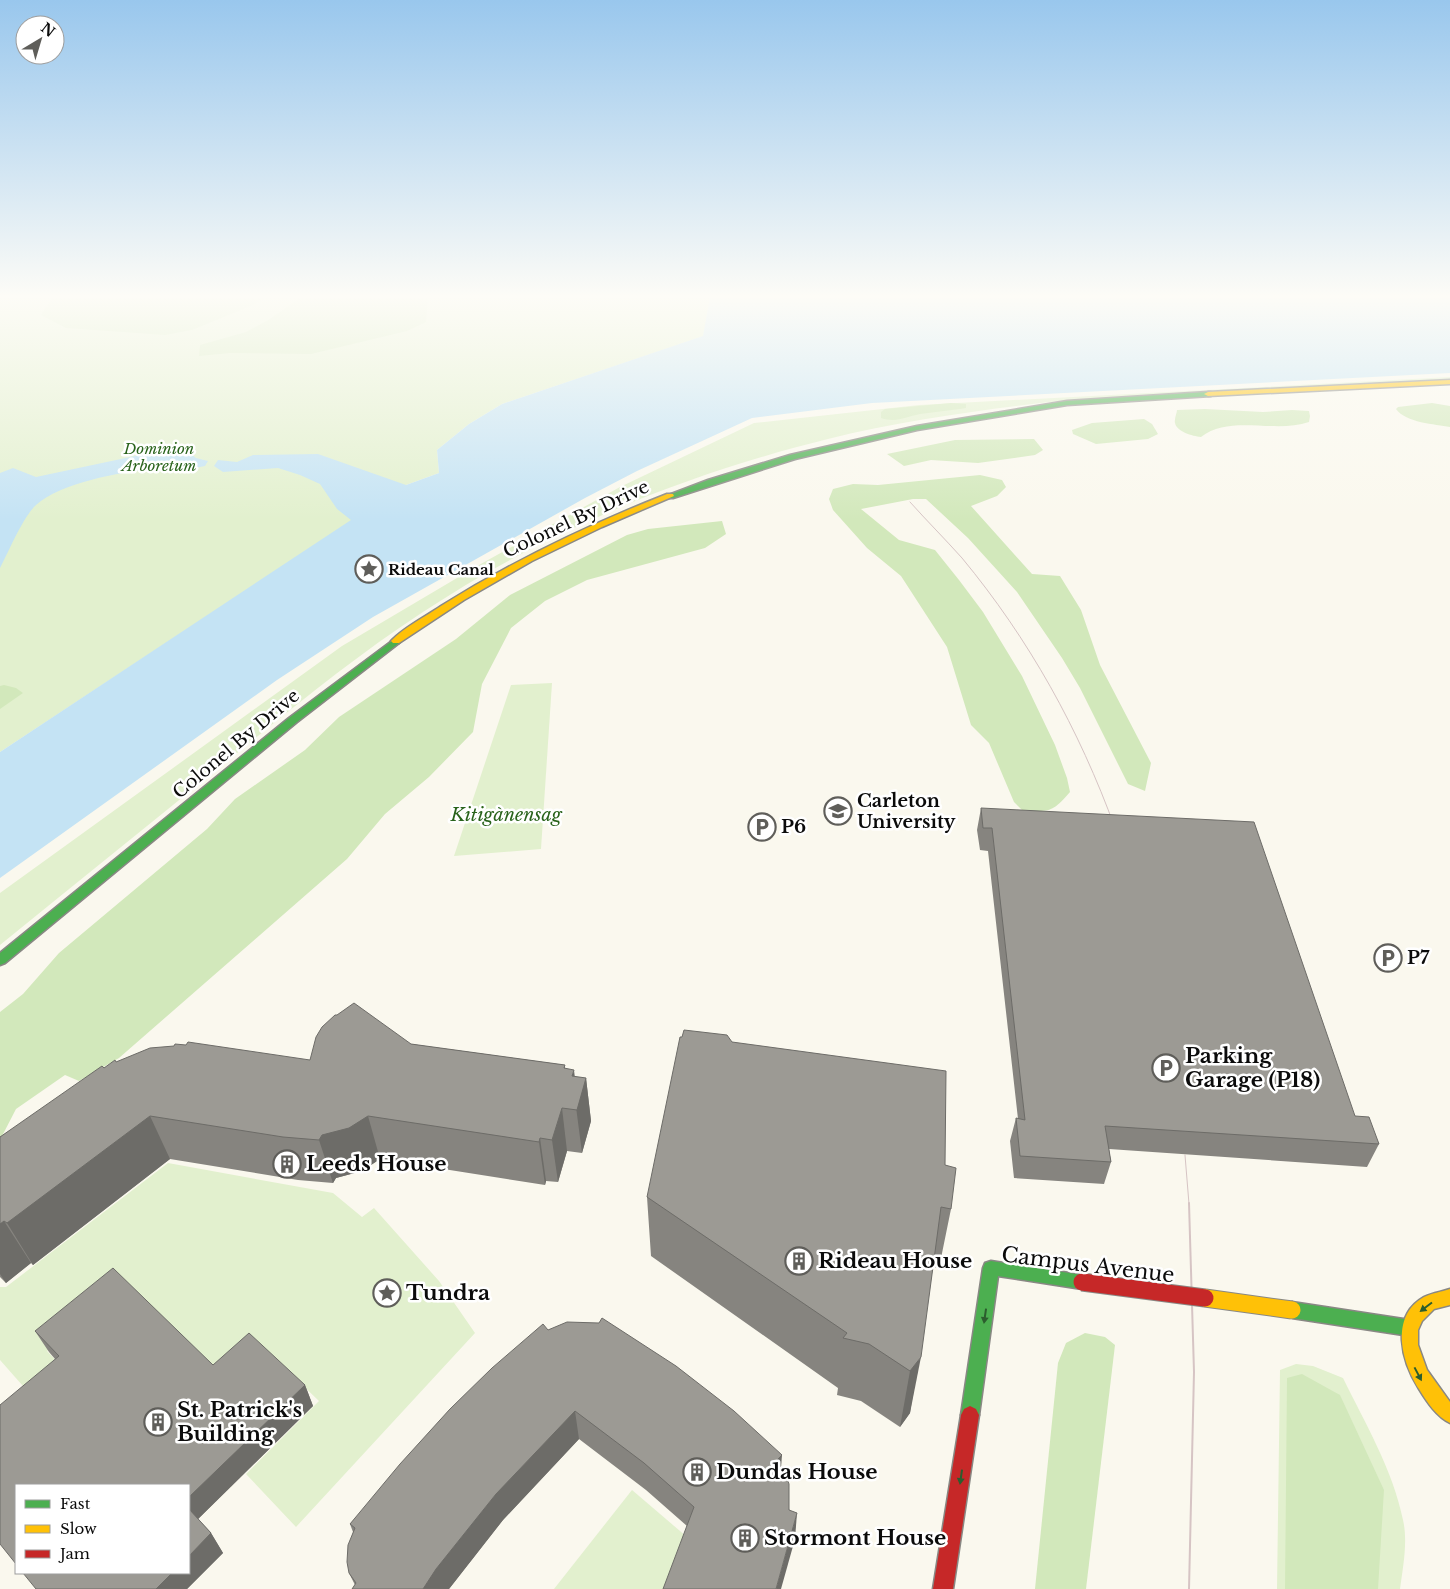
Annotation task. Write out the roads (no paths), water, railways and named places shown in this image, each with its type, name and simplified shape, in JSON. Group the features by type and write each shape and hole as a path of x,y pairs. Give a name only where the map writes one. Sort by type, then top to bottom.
{"main road":[{"name":"Colonel By Drive","path":"0,960 341,681 431,616 519,564 584,532 658,500 724,476 802,452 922,425 1087,400 1450,382"},
{"name":"Colonel By Drive","path":"1048,407 1450,391"},
{"name":"Campus Avenue","path":"942,1589 978,1364 991,1268 1410,1328"},
{"path":"1449,1416 1428,1391 1415,1369 1409,1348 1410,1328 1415,1317 1426,1306 1440,1298 1450,1297"}],"water":[{"name":"Rideau Canal","path":"599,371 1450,371 1450,373 872,403 752,418 637,471 585,498 373,617 277,680 0,878 0,752 351,520 337,509 320,484 278,468 223,472 214,466 218,460 237,462 253,455 318,454 406,485 439,473 437,450 469,424 502,404"},
{"path":"190,453 196,458 208,461 205,466 199,467 152,469 108,476 75,485 47,497 31,510 0,568 0,473 13,468 36,477 135,456"}],"tram line":[{"path":"910,502 962,558 1009,620 1030,653 1068,720 1101,791 1115,828"},
{"path":"1185,1155 1189,1204"},
{"path":"1189,1203 1194,1372 1189,1589"}],"place":[{"name":"Rideau Canal","path":"369,569"},
{"name":"Carleton University","path":"838,811"},
{"name":"P6","path":"762,827"},
{"name":"P7","path":"1388,958"},
{"name":"Parking Garage (P18)","path":"1166,1068"},
{"name":"Leeds House","path":"287,1164"},
{"name":"Rideau House","path":"799,1261"},
{"name":"Tundra","path":"387,1293"},
{"name":"St. Patrick's Building","path":"158,1422"},
{"name":"Dundas House","path":"697,1472"},
{"name":"Stormont House","path":"745,1538"}],"park label":[{"name":"Dominion Arboretum","path":"159,456"},
{"name":"Kitigànensag","path":"506,815"}]}
